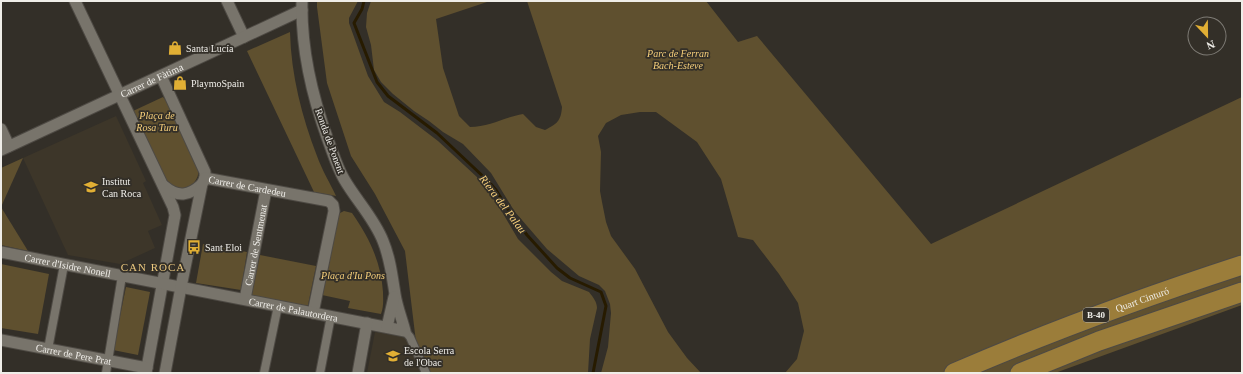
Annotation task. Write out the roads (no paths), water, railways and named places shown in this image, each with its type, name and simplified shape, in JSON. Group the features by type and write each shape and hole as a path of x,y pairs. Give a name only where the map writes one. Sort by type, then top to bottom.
{"highway":[{"name":"Quart Cinturó","path":"954,373 1029,341 1139,299 1242,265"},
{"name":"B-40","path":"1020,373 1099,341 1242,292"}],"street":[{"path":"75,1 173,207 175,215 146,370"},
{"path":"227,1 244,37"},
{"name":"Carrer de Fàtima","path":"5,148 244,37 302,5"},
{"name":"Ronda de Ponent","path":"302,5 308,68 319,116 337,164 344,178 373,222 382,239 392,272 395,294 406,332 410,337 426,373"},
{"name":"Carrer de Cardedeu","path":"161,76 205,172 204,181 329,201 333,205 334,210 313,313"},
{"path":"1,129 5,148"},
{"path":"163,186 170,192 181,194 192,192 204,181"},
{"path":"165,373 181,287 204,181"},
{"name":"Carrer de Sentmenat","path":"245,299 266,190"},
{"name":"Carrer d'Isidre Nonell","path":"1,252 181,287"},
{"path":"48,349 64,265"},
{"path":"106,373 122,276"},
{"name":"Carrer de Palautordera","path":"181,287 368,323 406,332"},
{"name":"Ronda de Ponent","path":"387,328 395,294"},
{"path":"264,373 278,306"},
{"path":"320,373 331,316"},
{"path":"358,373 368,323"},
{"name":"Carrer de Pere Prat","path":"1,340 108,360 146,370"}],"waterway":[{"name":"Riera del Palau","path":"364,1 362,9 354,23 377,82 388,96 437,133 489,182 527,235 557,268 570,278 601,292 606,306 593,373"}],"place":[{"name":"Santa Lucía","path":"175,48"},
{"name":"PlaymoSpain","path":"180,83"},
{"name":"Institut Can Roca","path":"91,187"},
{"name":"Sant Eloi","path":"194,247"},
{"name":"Escola Serra de l'Obac","path":"393,356"}],"district":[{"name":"CAN ROCA","path":"153,267"}],"park label":[{"name":"Parc de Ferran Bach-Esteve","path":"678,58"},
{"name":"Plaça de Rosa Turu","path":"157,120"},
{"name":"Plaça d'Iu Pons","path":"353,275"}]}
